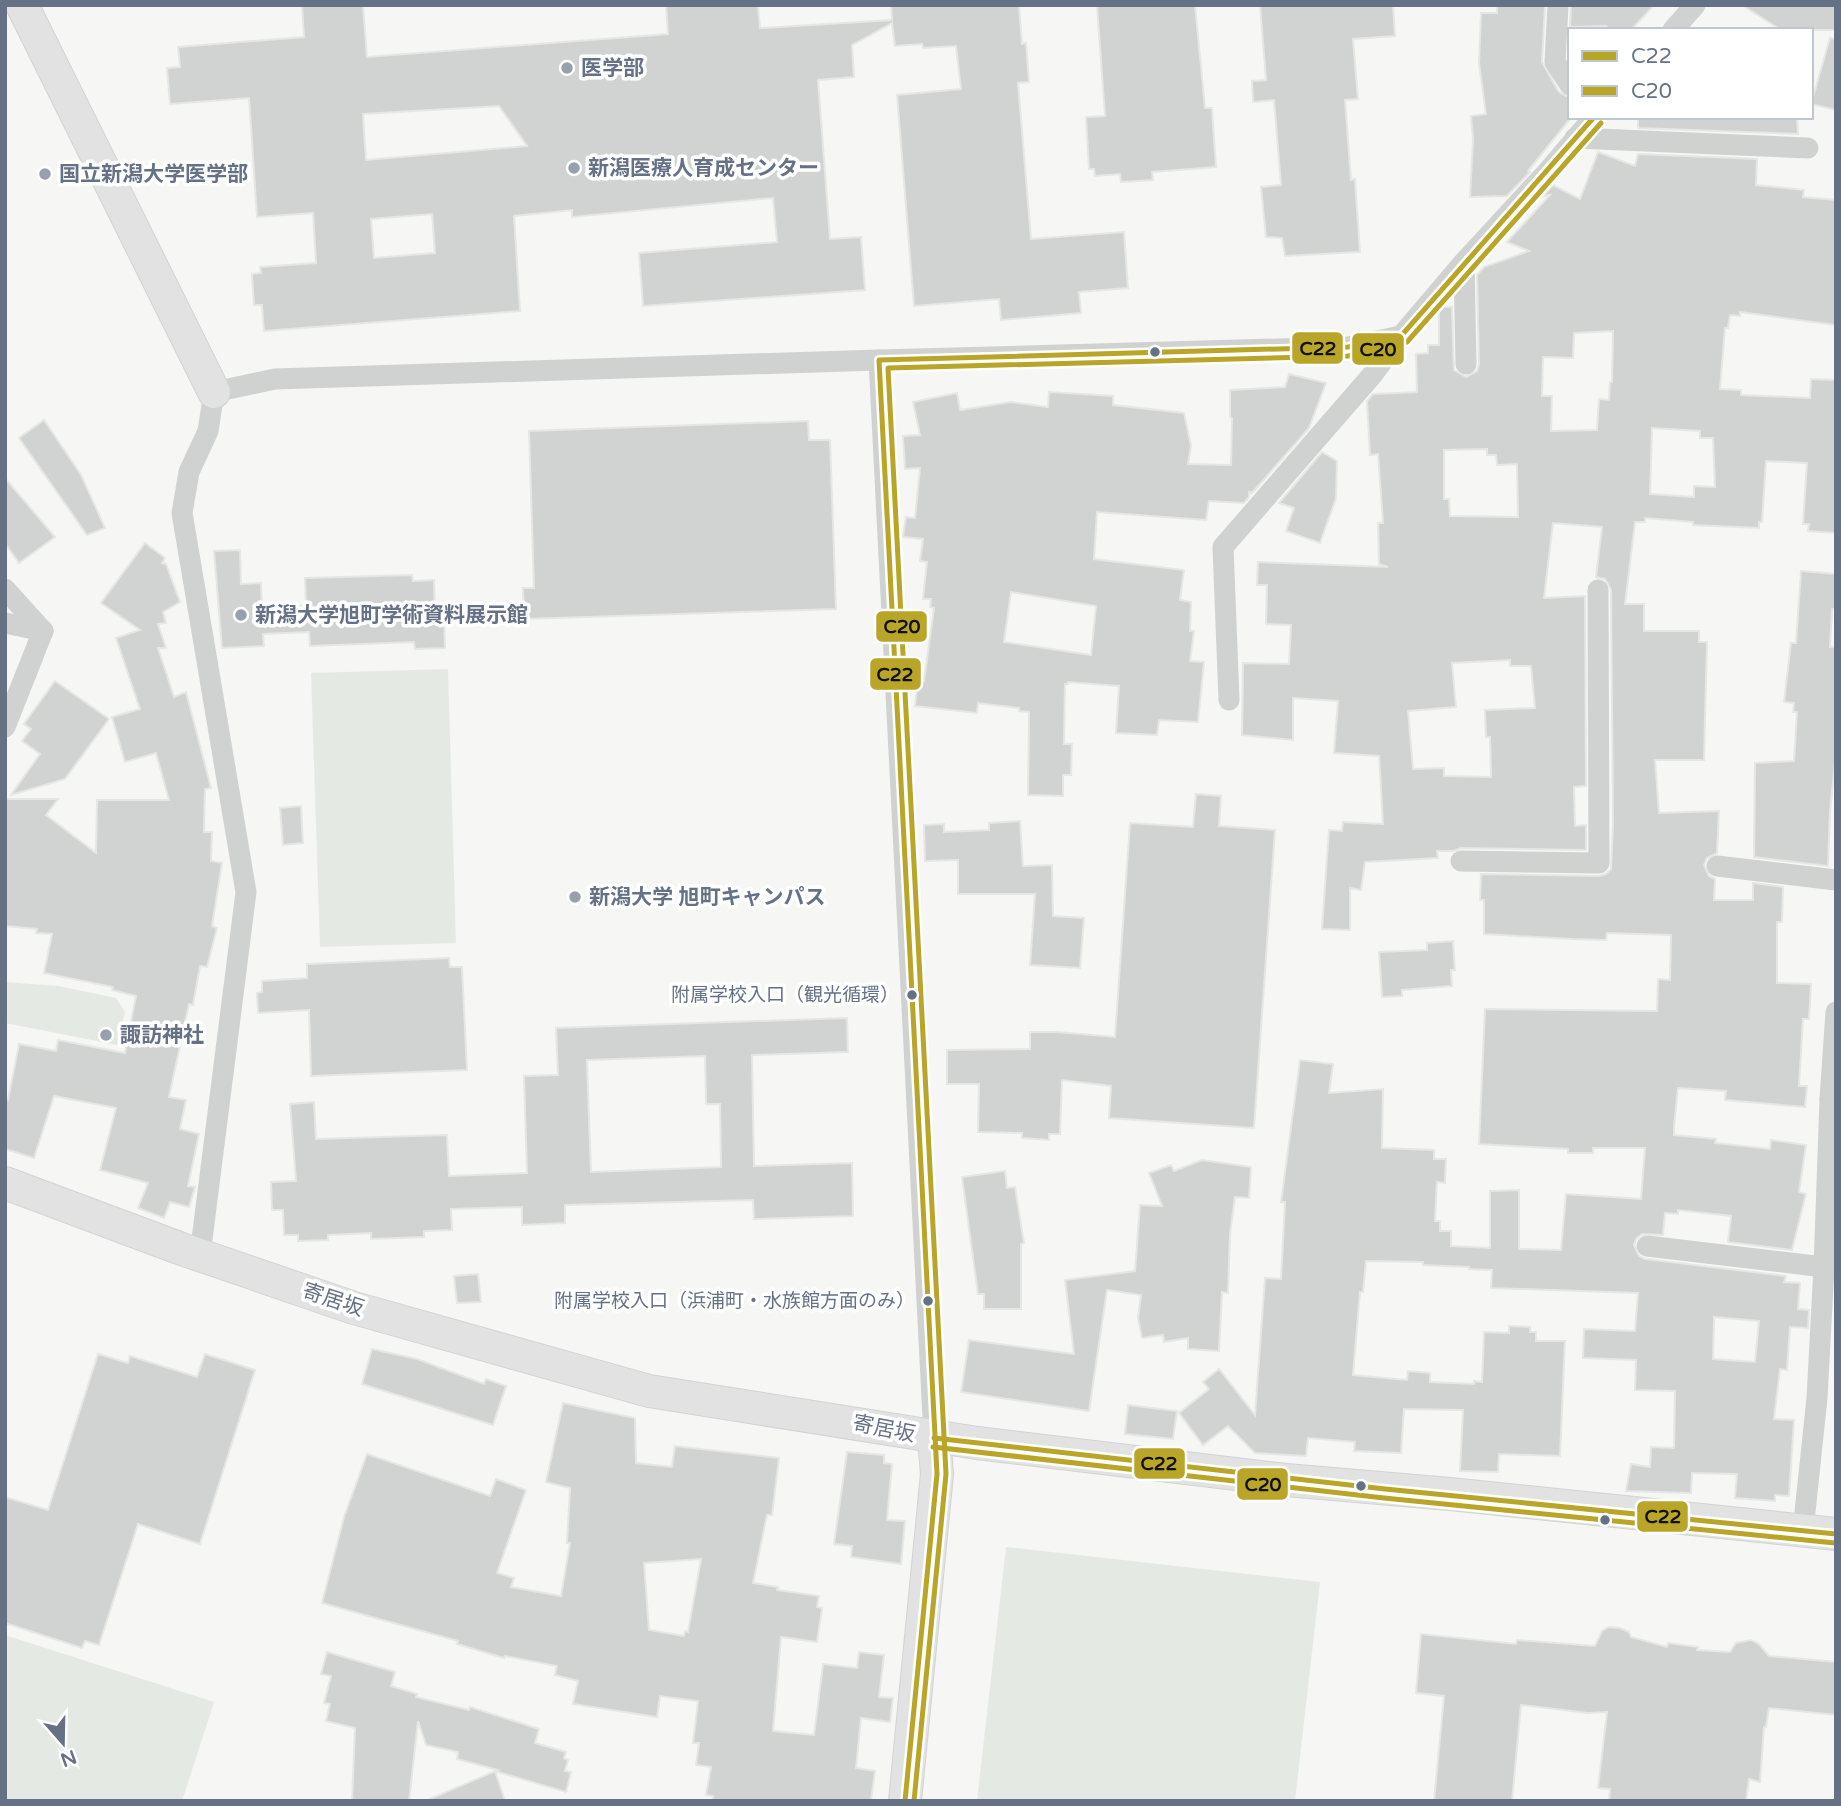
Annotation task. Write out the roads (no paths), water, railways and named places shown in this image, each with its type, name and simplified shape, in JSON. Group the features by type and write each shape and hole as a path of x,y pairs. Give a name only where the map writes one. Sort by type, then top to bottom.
{"street":[{"path":"22,5 214,392 208,431 189,472 182,513 246,892 200,1255"},
{"path":"1558,5 1555,62 1568,82"},
{"path":"1675,28 1695,5"},
{"path":"1229,700 1223,547 1373,374 1401,336 1464,262 1548,171 1591,119"},
{"path":"1575,138 1808,148"},
{"path":"1464,262 1466,364"},
{"path":"214,392 275,379 1348,347 1401,336"},
{"path":"879,360 937,1474 905,1801"},
{"path":"5,589 43,631"},
{"path":"1461,860 1599,863 1598,590"},
{"path":"5,623 43,631"},
{"path":"5,727 43,631"},
{"path":"1717,866 1836,880"},
{"path":"1803,1531 1830,1268 1836,1012"},
{"name":"寄居坂","path":"5,1183 354,1308 649,1391 893,1429 934,1438 1286,1480 1836,1534"},
{"path":"1647,1246 1830,1268"}],"place":[{"name":"医学部","path":"567,68"},
{"name":"新潟医療人育成センター","path":"574,168"},
{"name":"国立新潟大学医学部","path":"45,174"},
{"name":"新潟大学旭町学術資料展示館","path":"241,615"},
{"name":"新潟大学 旭町キャンパス","path":"575,897"},
{"name":"附属学校入口（観光循環）","path":"912,995"},
{"name":"諏訪神社","path":"106,1035"},
{"name":"附属学校入口（浜浦町・水族館方面のみ）","path":"928,1301"}]}
